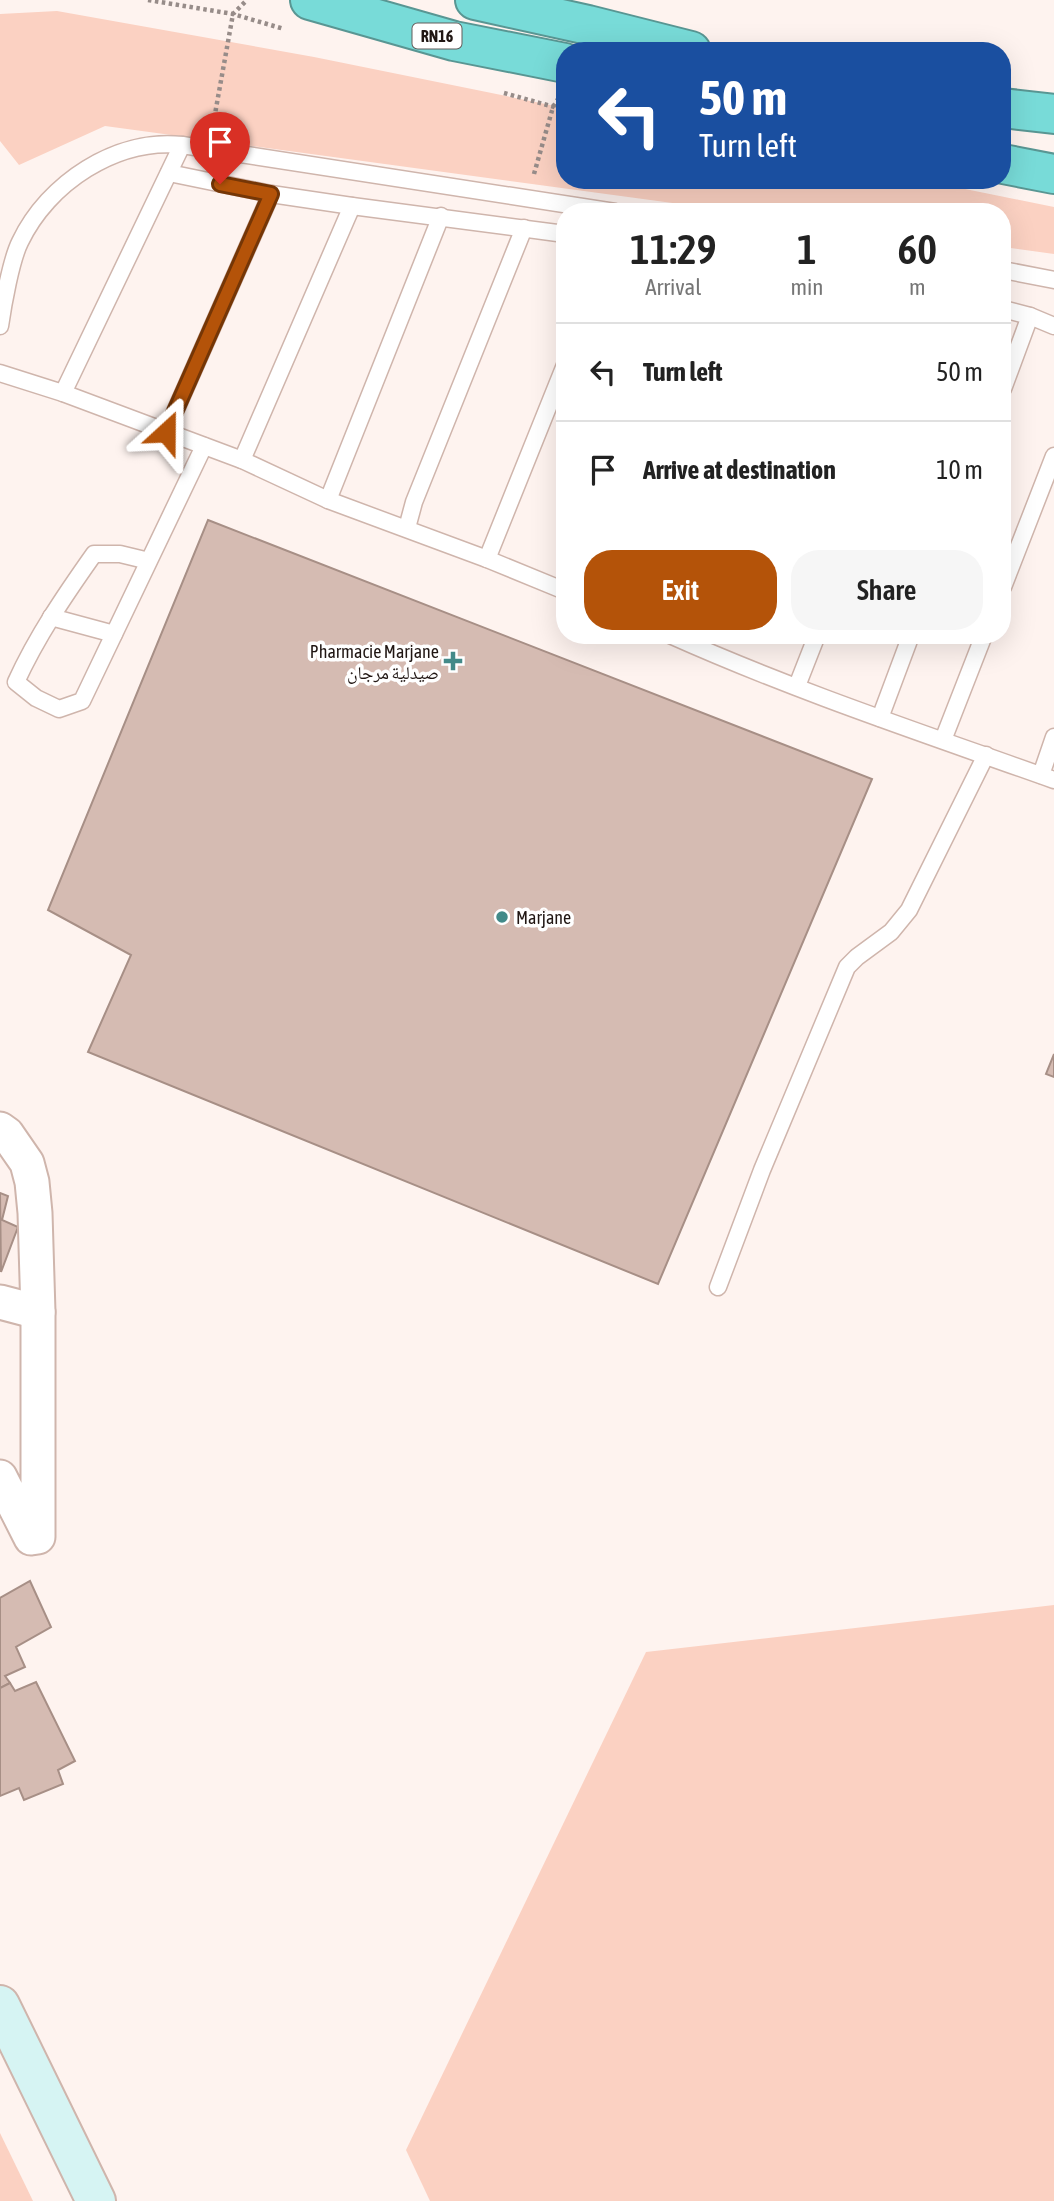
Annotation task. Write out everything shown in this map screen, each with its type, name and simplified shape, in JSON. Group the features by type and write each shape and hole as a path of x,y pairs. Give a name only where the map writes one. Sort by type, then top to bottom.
{"highway":[{"name":"RN16","path":"310,0 454,41 556,78"},
{"path":"475,0 653,42"},
{"path":"1011,109 1054,114"},
{"path":"1011,166 1054,174"}],"street":[{"path":"0,1129 21,1151 32,1182 38,1312 38,1537 31,1538 0,1477"},
{"path":"0,1302 38,1312"},
{"path":"0,2005 96,2201"}],"lane":[{"path":"0,326 19,243 38,214 55,195 84,171 114,154 143,146 167,143 556,203"},
{"path":"64,393 181,145"},
{"path":"169,173 271,194 556,233"},
{"path":"166,432 271,194"},
{"path":"242,460 352,206"},
{"path":"328,500 441,216"},
{"path":"407,528 414,502 524,228"},
{"path":"1011,272 1054,280"},
{"path":"1011,311 1054,326"},
{"path":"1011,367 1030,316"},
{"path":"0,373 64,393 242,460 328,500 556,583"},
{"path":"487,559 556,387"},
{"path":"149,561 120,554 94,554 51,617 16,682 36,698 59,709 82,701 114,634 149,561 204,446"},
{"path":"1011,566 1054,456"},
{"path":"51,617 114,634"},
{"path":"709,644 797,687 1048,777 1054,737"},
{"path":"797,687 814,644"},
{"path":"880,718 908,644"},
{"path":"943,740 980,644"},
{"path":"718,1287 762,1170 847,967 891,932 909,909 986,755"}],"path":[{"path":"209,150 233,14 247,0"},
{"path":"527,199 556,98"}],"shaded area":[{"path":"57,11 314,57 556,106 556,187 105,126 19,165 0,141 0,14"},
{"path":"569,189 965,189 1054,207 1054,254 1011,248 1011,203 673,203"},
{"path":"1054,1605 1054,2201 430,2201 406,2150 646,1652"},
{"path":"0,2133 33,2201 0,2201"}],"building":[{"path":"208,520 872,779 658,1284 88,1052 131,955 48,910"},
{"path":"1054,1054 1054,1077 1046,1074"},
{"path":"0,1193 8,1196 2,1220 18,1227 1,1272"},
{"path":"30,1581 51,1627 16,1647 25,1667 5,1676 10,1683 0,1688 0,1598"},
{"path":"36,1682 75,1761 58,1770 63,1784 24,1800 19,1788 0,1796 0,1688 10,1683 15,1691"}],"place":[{"name":"Pharmacie Marjane صيدلية مرجان","path":"453,661"},
{"name":"Marjane","path":"502,917"}],"route":[{"path":"166,432 271,194 220,184"}]}
